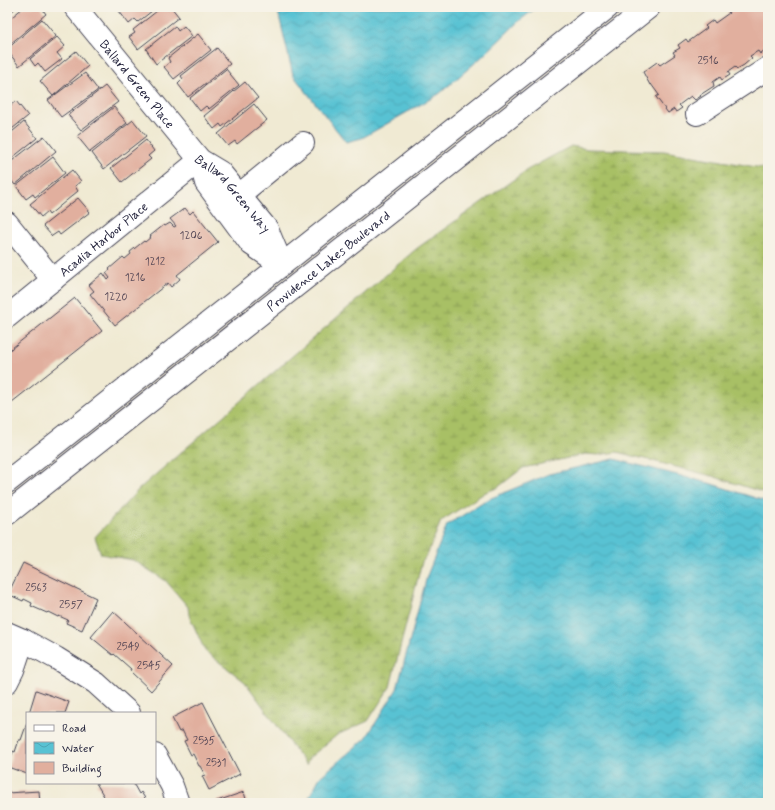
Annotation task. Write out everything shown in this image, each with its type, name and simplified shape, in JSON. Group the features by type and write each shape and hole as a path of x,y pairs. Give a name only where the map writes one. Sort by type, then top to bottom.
{"street":[{"name":"Ballard Green Place","path":"75,7 200,160"},
{"name":"Providence Lakes Boulevard","path":"7,482 608,7"},
{"name":"Providence Lakes Boulevard","path":"7,514 649,7"},
{"path":"696,114 765,73"},
{"path":"232,201 303,143"},
{"name":"Ballard Green Way","path":"200,160 206,184 232,201 251,244 282,265 298,284"},
{"name":"Acadia Harbor Place","path":"7,317 200,160"},
{"path":"7,223 53,280"},
{"path":"7,682 13,670 15,636 56,658 96,683 128,712"},
{"path":"156,757 172,786 178,803"}],"green space":[{"path":"571,146 588,149 664,151 768,169 768,494 712,476 617,452 598,455 586,454 523,468 497,488 486,492 441,521 427,555 422,562 390,687 368,721 337,735 309,758 306,765 245,682 205,651 189,615 188,607 166,581 133,560 101,554 95,537 140,488 416,249 527,170"}],"water":[{"path":"277,7 537,7 518,22 484,55 439,94 362,138 346,142 293,75"},
{"path":"614,459 709,483 768,502 768,803 306,803 320,777 366,738 397,689 427,576 447,525 489,499 549,474"}],"building":[{"path":"7,7 17,7 7,15"},
{"path":"24,7 41,7 46,14 10,44 7,40 7,21"},
{"path":"124,7 157,7 138,22 135,19 129,24 119,11"},
{"path":"162,7 171,7 179,17 138,49 129,37 135,33 133,30"},
{"path":"732,7 768,7 768,43 765,45 767,48 760,54 758,51 750,56 752,58 744,65 737,69 735,67 728,72 730,75 722,80 720,77 713,82 714,86 695,100 691,96 679,105 682,108 676,112 674,109 668,113 656,97 659,95 651,84 650,85 643,72 657,62 660,65 675,55 673,52 680,48 678,45 686,39 688,42 707,28 705,26 713,20 715,23 729,13 727,10"},
{"path":"42,19 56,36 19,66 7,49"},
{"path":"175,26 178,31 184,26 192,36 156,64 146,49"},
{"path":"198,34 211,50 174,79 164,67 170,62 168,58"},
{"path":"57,37 65,46 57,53 62,59 45,72 38,63 35,66 30,59"},
{"path":"217,48 230,64 188,97 178,84 183,79 181,76"},
{"path":"76,51 88,66 53,96 40,81"},
{"path":"226,69 239,85 209,109 206,106 200,111 190,98"},
{"path":"85,73 98,90 61,117 48,100"},
{"path":"245,82 258,98 222,127 220,124 214,129 204,116"},
{"path":"105,86 118,102 81,130 68,115"},
{"path":"16,101 28,116 7,133 7,108"},
{"path":"254,104 267,120 237,144 235,141 228,146 218,134"},
{"path":"114,107 127,123 90,152 77,136"},
{"path":"133,120 146,136 104,169 92,153"},
{"path":"24,122 37,138 7,162 7,136"},
{"path":"44,136 56,151 15,185 7,175 7,169 10,167 8,164"},
{"path":"146,140 154,151 148,156 151,159 122,182 111,168"},
{"path":"53,157 65,173 35,197 33,194 26,199 16,186"},
{"path":"72,170 81,181 75,186 78,191 49,215 47,212 41,217 30,204"},
{"path":"78,198 90,212 60,235 58,232 52,236 43,226"},
{"path":"185,208 190,214 193,211 218,242 177,275 180,279 171,287 168,283 115,325 90,294 94,291 89,285 103,273 108,280 110,278 106,273 110,270 109,269 123,257 125,259 131,254 130,252 144,241 145,242 164,225 165,226 170,223 174,227 176,226 170,219"},
{"path":"75,298 102,331 7,406 7,352"},
{"path":"23,563 96,598 82,630 66,623 68,620 48,612 47,613 31,606 32,603 24,599 23,601 8,594"},
{"path":"113,611 173,666 151,691 130,671 131,669 91,637"},
{"path":"36,690 69,702 65,712 29,712"},
{"path":"203,702 240,774 209,790 202,776 205,775 193,754 191,755 184,741 187,740 182,730 179,732 172,718"},
{"path":"26,726 26,774 8,767 13,751 15,752 19,740 21,740"},
{"path":"97,784 136,784 134,785 139,794 141,792 148,803 108,803"},
{"path":"39,791 40,803 7,803 7,793"},
{"path":"244,792 247,803 211,803"}]}
